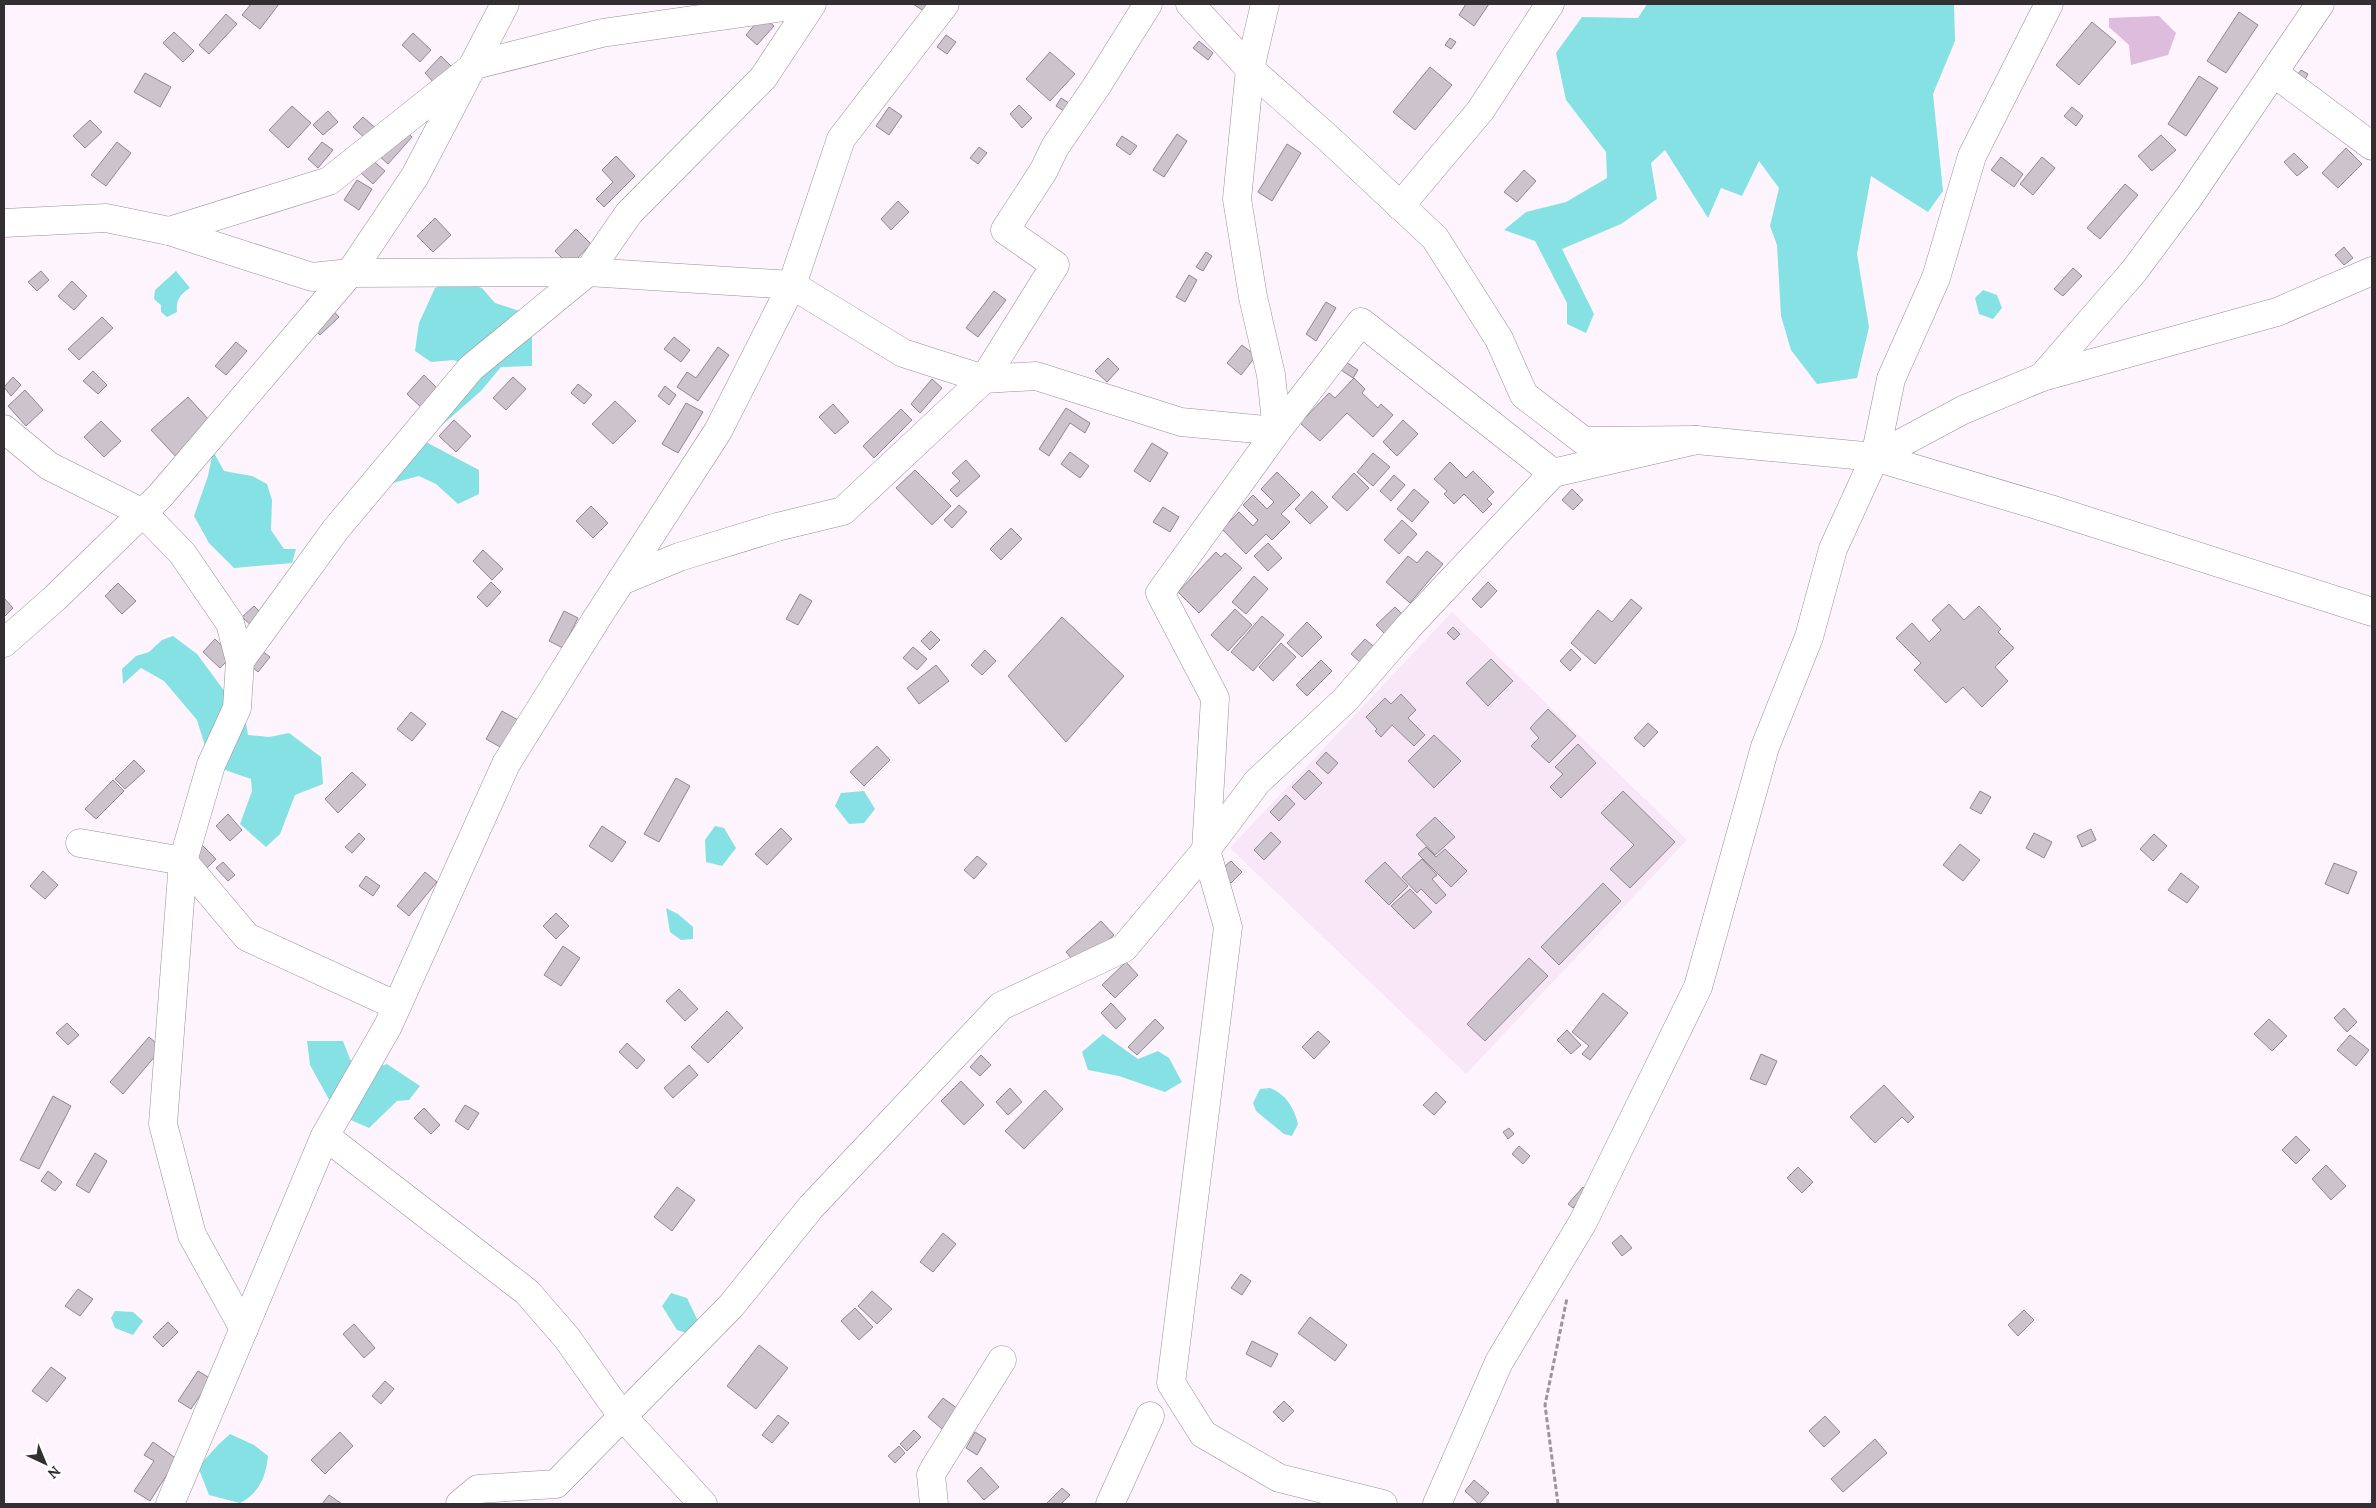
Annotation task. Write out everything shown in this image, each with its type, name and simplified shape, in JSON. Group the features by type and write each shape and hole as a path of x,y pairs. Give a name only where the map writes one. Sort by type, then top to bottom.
{"street":[{"path":"4,643 55,598 160,496 350,273 415,176 505,4"},
{"path":"169,231 329,181 474,65 602,33 805,4"},
{"path":"240,661 336,529 471,368 588,272 629,213 763,78 812,4"},
{"path":"170,1504 325,1136 388,1026 506,764 718,431 792,285 841,139 945,4"},
{"path":"621,581 679,557 777,527 843,511 984,379 1055,265 1005,230 1044,170 1055,147 1098,84 1148,4"},
{"path":"1190,4 1250,69 1435,238 1499,339 1524,395 1584,441 1696,440 1875,457 2050,509 2372,612"},
{"path":"1265,4 1250,69 1238,199 1253,297 1272,375 1277,431"},
{"path":"1400,206 1480,111 1550,4"},
{"path":"1437,1504 1499,1362 1583,1222 1698,987 1765,747 1809,637 1833,549 1875,457 1891,378 1936,278 1972,156 2049,4"},
{"path":"2042,377 2134,271 2189,197 2320,4"},
{"path":"2274,73 2372,146"},
{"path":"4,223 106,218 169,231 312,277 350,273 588,272 792,285 903,353 984,379 1036,376 1181,422 1277,431"},
{"path":"1875,457 1962,410 2042,377 2277,312 2372,271"},
{"path":"1383,1504 1279,1478 1203,1434 1171,1383 1228,927 1206,850 1215,698 1160,593 1277,431 1361,322 1553,473"},
{"path":"4,429 49,466 143,513 182,553 230,623 240,661 237,708 212,765 183,861 163,1124 192,1235 244,1329"},
{"path":"460,1504 478,1489 556,1484 731,1306 811,1207 1002,1006 1124,948 1206,850 1257,782 1345,700 1409,626 1553,473 1696,440"},
{"path":"80,843 183,861 247,937 396,1006"},
{"path":"325,1136 527,1292 567,1338 622,1416 703,1504"},
{"path":"934,1504 931,1476 934,1469 1002,1360"},
{"path":"1110,1504 1150,1416"}],"path":[{"path":"1558,1504 1545,1405 1569,1289"}],"shaded area":[{"path":"2159,16 2176,33 2168,55 2131,65 2129,45 2109,27 2109,18"},
{"path":"1452,612 1687,840 1466,1074 1230,848"}],"water":[{"path":"1647,4 1954,4 1955,41 1933,94 1943,191 1928,212 1871,176 1857,254 1869,327 1857,378 1817,384 1791,350 1781,316 1777,245 1770,226 1779,188 1759,161 1742,196 1721,188 1708,218 1665,150 1651,163 1657,199 1621,224 1562,249 1594,314 1586,333 1567,324 1567,303 1535,241 1504,230 1526,212 1566,202 1607,178 1606,152 1566,100 1556,53 1582,17 1638,18"},
{"path":"176,271 190,288 179,298 177,312 167,317 161,312 161,305 154,299 155,290"},
{"path":"456,280 482,288 495,303 526,313 532,337 532,366 501,367 481,391 424,441 479,470 479,494 458,504 436,484 419,476 393,483 388,468 470,368 454,360 431,362 415,351 419,323 435,288"},
{"path":"1983,290 1997,295 2002,308 1993,319 1979,314 1975,298"},
{"path":"213,451 224,471 252,476 267,484 272,500 271,530 284,549 296,549 292,563 234,568 209,543 194,516 208,476"},
{"path":"173,636 197,654 237,708 246,723 248,735 269,737 289,733 321,757 323,784 295,795 280,834 266,847 240,824 252,791 251,779 211,765 197,720 164,681 141,668 123,684 122,669 136,656 149,652 162,640"},
{"path":"864,791 875,809 864,823 849,824 835,806 841,793"},
{"path":"715,826 724,828 736,848 722,866 706,862 705,840"},
{"path":"666,908 678,914 693,927 693,939 681,940 670,932"},
{"path":"1103,1034 1138,1059 1158,1051 1169,1058 1182,1082 1165,1092 1119,1076 1088,1070 1082,1052"},
{"path":"307,1041 343,1041 350,1059 360,1072 387,1064 420,1086 409,1100 397,1101 369,1128 337,1114 310,1065"},
{"path":"1270,1088 1285,1098 1294,1112 1298,1124 1292,1136 1284,1134 1256,1111 1253,1103 1260,1089"},
{"path":"671,1293 687,1298 698,1321 690,1334 677,1330 662,1306"},
{"path":"115,1311 133,1312 143,1321 133,1335 115,1328 111,1318"},
{"path":"230,1434 254,1445 268,1456 260,1484 247,1499 240,1503 209,1495 198,1467"}],"building":[{"path":"251,4 279,4 260,29 242,15"},
{"path":"913,4 935,4 930,15"},
{"path":"1466,4 1489,4 1474,26 1459,15"},
{"path":"2239,12 2258,25 2226,73 2207,61"},
{"path":"226,14 237,24 209,54 199,45"},
{"path":"762,16 774,26 757,45 746,35"},
{"path":"2092,22 2116,42 2079,85 2056,65"},
{"path":"174,32 194,51 183,62 163,43"},
{"path":"413,33 431,50 420,62 402,45"},
{"path":"946,35 956,42 947,54 937,47"},
{"path":"1450,38 1456,42 1451,49 1445,45"},
{"path":"1199,41 1213,53 1208,60 1193,48"},
{"path":"1050,52 1075,74 1050,101 1026,79"},
{"path":"441,56 452,67 435,84 425,73"},
{"path":"1430,67 1452,85 1415,130 1393,112"},
{"path":"2301,70 2308,74 2303,83 2295,78"},
{"path":"145,73 171,87 160,107 134,92"},
{"path":"2199,76 2218,88 2186,136 2168,124"},
{"path":"1061,98 1072,105 1067,113 1056,106"},
{"path":"1019,105 1032,118 1022,128 1010,114"},
{"path":"292,106 311,123 288,148 269,130"},
{"path":"889,107 902,116 889,135 876,126"},
{"path":"2072,107 2083,116 2076,126 2064,116"},
{"path":"328,111 338,122 323,135 313,125"},
{"path":"363,117 380,132 370,143 353,127"},
{"path":"90,120 102,132 85,148 73,136"},
{"path":"401,127 412,137 388,164 377,154"},
{"path":"1177,134 1187,141 1164,177 1153,170"},
{"path":"2161,135 2176,150 2152,171 2138,156"},
{"path":"1122,136 1137,146 1130,155 1116,145"},
{"path":"117,142 131,153 106,186 91,175"},
{"path":"322,142 333,150 318,168 308,159"},
{"path":"1287,144 1301,153 1272,201 1258,192"},
{"path":"979,147 987,153 978,164 970,158"},
{"path":"2346,148 2362,164 2338,188 2322,173"},
{"path":"2294,153 2308,167 2297,176 2284,162"},
{"path":"616,156 635,176 604,207 596,199 613,182 602,170"},
{"path":"2001,157 2023,174 2014,187 1991,170"},
{"path":"2042,157 2055,168 2033,195 2020,184"},
{"path":"371,159 385,171 373,184 360,172"},
{"path":"1524,170 1536,181 1517,202 1504,192"},
{"path":"357,180 372,189 359,210 344,200"},
{"path":"2125,184 2138,195 2100,239 2087,228"},
{"path":"898,201 909,212 891,230 881,219"},
{"path":"435,218 451,235 433,252 417,236"},
{"path":"576,229 591,244 570,266 555,251"},
{"path":"2344,247 2353,258 2344,265 2335,255"},
{"path":"1206,252 1212,256 1203,271 1196,267"},
{"path":"2073,268 2082,276 2063,296 2054,289"},
{"path":"41,271 49,280 37,291 28,282"},
{"path":"1189,275 1197,280 1185,302 1176,297"},
{"path":"72,281 87,296 74,310 58,296"},
{"path":"994,291 1006,300 978,337 966,328"},
{"path":"1326,302 1336,308 1316,341 1306,334"},
{"path":"328,305 339,317 320,335 309,323"},
{"path":"102,317 113,328 79,360 68,349"},
{"path":"674,337 690,350 681,362 664,349"},
{"path":"236,342 247,351 226,375 215,366"},
{"path":"1242,345 1256,356 1241,375 1227,363"},
{"path":"718,347 729,355 698,401 677,387 687,372 696,378"},
{"path":"1108,358 1119,369 1107,382 1095,371"},
{"path":"1346,362 1358,370 1353,378 1341,370"},
{"path":"93,371 107,385 98,394 83,381"},
{"path":"424,375 443,394 426,412 407,394"},
{"path":"13,377 21,385 11,396 4,387"},
{"path":"513,377 526,389 506,410 493,398"},
{"path":"1354,378 1365,389 1362,393 1378,408 1381,404 1393,415 1373,437 1347,413 1320,441 1300,423 1329,393 1335,398"},
{"path":"932,379 942,388 920,413 911,404"},
{"path":"578,384 592,395 584,404 571,393"},
{"path":"665,386 676,395 669,405 658,396"},
{"path":"25,390 43,410 26,426 8,406"},
{"path":"188,397 210,421 180,461 151,430"},
{"path":"615,401 636,421 613,444 592,424"},
{"path":"686,403 703,412 678,453 662,444"},
{"path":"833,404 849,422 835,434 819,417"},
{"path":"1066,408 1090,423 1085,433 1070,423 1049,456 1039,449"},
{"path":"901,409 912,420 874,458 863,446"},
{"path":"454,420 471,436 456,452 439,436"},
{"path":"1403,420 1418,434 1397,456 1383,442"},
{"path":"101,421 121,441 104,457 84,437"},
{"path":"1152,443 1168,453 1150,482 1134,471"},
{"path":"1070,452 1089,466 1080,478 1061,464"},
{"path":"1373,453 1390,467 1373,486 1357,472"},
{"path":"966,460 980,476 957,497 950,490 960,481 952,473"},
{"path":"1450,462 1466,478 1473,471 1494,492 1487,499 1492,504 1483,513 1464,494 1454,504 1444,494 1447,491 1434,479"},
{"path":"915,470 951,506 932,525 896,488"},
{"path":"1277,472 1300,495 1281,514 1290,522 1272,540 1266,534 1246,554 1222,529 1239,512 1253,526 1258,520 1243,505 1253,495 1267,509 1274,502 1261,489"},
{"path":"1354,473 1369,488 1347,511 1332,497"},
{"path":"1394,475 1405,485 1391,501 1380,491"},
{"path":"1414,489 1429,502 1412,522 1397,509"},
{"path":"1572,489 1583,500 1573,510 1562,500"},
{"path":"1312,491 1328,507 1310,524 1295,509"},
{"path":"959,505 967,512 952,528 944,520"},
{"path":"591,506 608,523 593,538 576,521"},
{"path":"1163,507 1179,517 1170,532 1153,522"},
{"path":"1402,520 1417,534 1399,554 1384,540"},
{"path":"1011,528 1022,539 1001,560 990,549"},
{"path":"1268,543 1282,558 1268,571 1254,556"},
{"path":"483,550 503,569 492,580 473,561"},
{"path":"1427,551 1443,564 1410,603 1386,582 1408,556 1417,563"},
{"path":"1216,552 1221,557 1225,553 1242,568 1199,613 1178,592"},
{"path":"1254,576 1268,589 1246,614 1232,602"},
{"path":"491,582 501,592 487,607 477,597"},
{"path":"1488,582 1497,591 1481,608 1472,599"},
{"path":"118,583 136,601 122,614 105,596"},
{"path":"800,594 812,601 798,625 786,619"},
{"path":"4,598 13,608 4,617"},
{"path":"1631,599 1642,608 1595,664 1571,643 1598,610 1612,622"},
{"path":"1949,604 1964,620 1979,606 2001,629 1998,632 2014,648 1995,667 2008,681 1982,707 1963,687 1946,703 1914,670 1921,663 1896,638 1912,623 1929,642 1941,630 1932,620"},
{"path":"254,606 264,616 253,627 242,617"},
{"path":"1395,607 1404,616 1385,634 1376,625"},
{"path":"1235,609 1252,625 1228,651 1211,635"},
{"path":"564,611 578,618 563,648 549,641"},
{"path":"1262,616 1284,635 1253,671 1231,652"},
{"path":"1062,617 1124,676 1066,742 1008,676"},
{"path":"1307,622 1322,637 1302,657 1287,643"},
{"path":"1453,627 1460,634 1454,640 1447,633"},
{"path":"931,631 940,640 930,650 921,641"},
{"path":"215,639 232,656 220,668 203,652"},
{"path":"1365,639 1374,647 1360,662 1351,654"},
{"path":"1281,643 1296,657 1273,681 1259,667"},
{"path":"257,647 270,657 258,672 246,662"},
{"path":"913,647 927,659 917,670 903,658"},
{"path":"1571,649 1581,659 1570,671 1560,661"},
{"path":"985,650 996,661 982,675 971,665"},
{"path":"1491,659 1513,681 1488,706 1466,683"},
{"path":"1321,660 1332,671 1307,696 1296,685"},
{"path":"936,665 949,681 919,704 907,688"},
{"path":"1401,694 1416,710 1408,718 1425,735 1414,746 1392,725 1381,737 1375,731 1377,729 1366,717 1385,698 1391,704"},
{"path":"1548,709 1576,736 1549,763 1531,746 1539,738 1530,728"},
{"path":"502,711 518,720 502,748 486,739"},
{"path":"411,712 426,724 412,741 397,729"},
{"path":"1648,723 1658,732 1644,747 1634,738"},
{"path":"1434,735 1461,761 1434,788 1408,761"},
{"path":"1578,744 1596,763 1561,798 1550,787 1563,774 1555,767"},
{"path":"877,746 890,760 864,786 850,772"},
{"path":"1326,752 1338,763 1328,774 1316,763"},
{"path":"134,760 145,771 125,789 115,779"},
{"path":"1309,770 1322,783 1305,800 1292,787"},
{"path":"352,772 366,785 338,813 325,799"},
{"path":"676,778 690,786 659,842 644,834"},
{"path":"113,780 124,791 96,819 85,809"},
{"path":"1623,791 1675,842 1630,888 1610,869 1634,845 1601,813"},
{"path":"1980,791 1991,797 1981,814 1970,808"},
{"path":"1286,795 1295,804 1279,821 1270,812"},
{"path":"228,814 242,830 230,841 216,826"},
{"path":"1435,817 1455,837 1435,855 1416,835"},
{"path":"602,826 626,842 612,862 589,846"},
{"path":"781,828 792,839 767,865 755,854"},
{"path":"2091,829 2096,840 2082,847 2077,836"},
{"path":"1271,832 1281,842 1264,860 1254,850"},
{"path":"359,833 365,839 352,853 345,847"},
{"path":"2034,833 2052,842 2044,858 2026,848"},
{"path":"2154,834 2167,846 2153,861 2140,849"},
{"path":"197,840 216,859 207,868 188,850"},
{"path":"1960,844 1980,860 1963,881 1943,865"},
{"path":"1426,847 1436,857 1445,849 1467,871 1451,887 1418,854"},
{"path":"977,856 987,864 974,879 964,870"},
{"path":"1422,859 1437,875 1432,879 1446,895 1436,904 1421,889 1417,893 1402,877"},
{"path":"1231,861 1242,872 1231,883 1219,871"},
{"path":"223,862 235,875 228,881 216,868"},
{"path":"1385,862 1408,886 1389,905 1365,881"},
{"path":"2334,863 2357,872 2348,894 2325,884"},
{"path":"43,871 58,885 45,899 30,886"},
{"path":"425,872 437,882 409,916 397,906"},
{"path":"2181,873 2199,887 2187,903 2168,890"},
{"path":"366,876 380,886 373,896 359,886"},
{"path":"1603,883 1621,901 1559,965 1541,947"},
{"path":"1410,889 1432,912 1414,929 1391,906"},
{"path":"556,913 569,926 556,939 543,926"},
{"path":"1101,921 1114,935 1079,967 1066,952"},
{"path":"563,946 580,958 561,986 544,975"},
{"path":"1529,958 1548,976 1485,1041 1467,1024"},
{"path":"1126,962 1138,975 1115,998 1102,985"},
{"path":"679,989 698,1009 685,1021 666,1001"},
{"path":"1603,993 1628,1013 1590,1060 1582,1054 1589,1046 1572,1032"},
{"path":"1111,1003 1126,1019 1116,1029 1101,1013"},
{"path":"2344,1008 2357,1022 2347,1032 2334,1018"},
{"path":"727,1011 743,1028 708,1063 691,1047"},
{"path":"1155,1019 1164,1028 1137,1055 1128,1047"},
{"path":"2269,1019 2287,1036 2272,1051 2254,1034"},
{"path":"67,1023 79,1035 68,1045 56,1033"},
{"path":"1567,1030 1581,1045 1571,1054 1557,1040"},
{"path":"1318,1031 1330,1042 1314,1059 1302,1047"},
{"path":"2350,1035 2369,1050 2356,1066 2337,1050"},
{"path":"149,1037 162,1048 123,1094 110,1082"},
{"path":"627,1043 645,1060 637,1069 619,1052"},
{"path":"1761,1054 1777,1061 1766,1085 1750,1079"},
{"path":"981,1055 991,1065 980,1076 970,1067"},
{"path":"689,1065 698,1075 673,1098 664,1088"},
{"path":"961,1081 984,1105 964,1125 941,1101"},
{"path":"1884,1085 1914,1117 1908,1123 1902,1117 1875,1143 1850,1117"},
{"path":"1010,1088 1022,1102 1008,1115 996,1102"},
{"path":"1045,1090 1063,1109 1024,1149 1005,1131"},
{"path":"1436,1092 1446,1102 1434,1115 1423,1105"},
{"path":"53,1096 71,1106 39,1169 20,1160"},
{"path":"465,1105 479,1113 468,1130 455,1121"},
{"path":"424,1108 440,1125 431,1134 414,1118"},
{"path":"1509,1128 1514,1134 1508,1139 1503,1132"},
{"path":"2296,1136 2310,1150 2296,1164 2282,1150"},
{"path":"1519,1146 1530,1156 1523,1164 1512,1154"},
{"path":"95,1153 107,1161 89,1193 76,1185"},
{"path":"2326,1165 2346,1186 2331,1200 2312,1179"},
{"path":"1798,1167 1813,1182 1802,1193 1787,1178"},
{"path":"48,1171 62,1182 55,1191 41,1181"},
{"path":"677,1187 695,1200 672,1231 654,1217"},
{"path":"1583,1187 1588,1191 1573,1208 1568,1204"},
{"path":"943,1233 956,1244 933,1272 920,1262"},
{"path":"1621,1235 1632,1248 1622,1256 1612,1243"},
{"path":"1241,1274 1251,1281 1242,1295 1231,1288"},
{"path":"78,1289 93,1299 80,1316 65,1306"},
{"path":"872,1291 892,1309 877,1324 858,1306"},
{"path":"855,1308 873,1327 859,1340 841,1321"},
{"path":"2024,1310 2034,1320 2018,1336 2008,1325"},
{"path":"1310,1317 1347,1345 1335,1361 1298,1333"},
{"path":"168,1322 178,1332 163,1347 153,1337"},
{"path":"354,1324 375,1348 364,1358 343,1334"},
{"path":"1252,1341 1278,1354 1271,1367 1246,1354"},
{"path":"759,1345 788,1368 756,1409 727,1386"},
{"path":"51,1367 66,1378 47,1402 32,1391"},
{"path":"198,1371 211,1379 191,1409 178,1401"},
{"path":"385,1381 394,1389 381,1404 372,1396"},
{"path":"943,1398 958,1409 942,1429 928,1417"},
{"path":"1284,1401 1294,1411 1283,1422 1273,1412"},
{"path":"778,1415 789,1423 772,1443 762,1435"},
{"path":"1825,1416 1840,1432 1824,1447 1809,1431"},
{"path":"914,1430 921,1437 907,1451 900,1444"},
{"path":"340,1432 353,1446 325,1474 311,1460"},
{"path":"975,1432 986,1439 977,1455 966,1448"},
{"path":"1875,1439 1887,1453 1843,1492 1831,1479"},
{"path":"153,1442 177,1459 150,1501 134,1491 154,1461 144,1455"},
{"path":"899,1446 905,1453 895,1463 888,1456"},
{"path":"981,1467 999,1487 984,1500 967,1481"},
{"path":"1474,1480 1489,1493 1479,1504 1465,1491"},
{"path":"1062,1488 1070,1495 1061,1504 1046,1504"},
{"path":"329,1495 342,1504 322,1504"}]}
